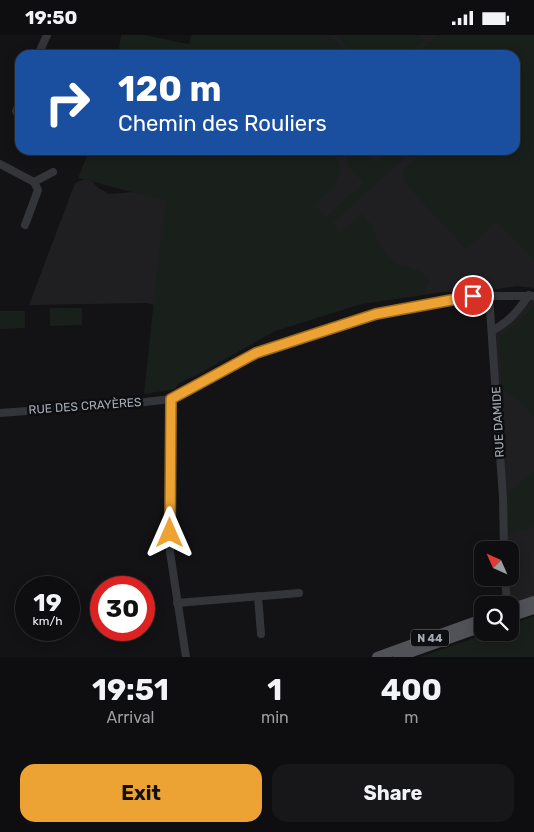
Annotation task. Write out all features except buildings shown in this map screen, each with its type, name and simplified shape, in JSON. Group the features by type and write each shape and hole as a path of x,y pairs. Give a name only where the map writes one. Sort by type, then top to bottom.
{"main road":[{"path":"519,606 534,601"},
{"path":"519,614 534,609"},
{"name":"N 44","path":"376,657 474,622"},
{"name":"N 44","path":"398,657 474,630"}],"street":[{"path":"40,50 47,35"},
{"path":"0,165 34,182 38,189 25,225"},
{"path":"34,182 53,172"},
{"path":"186,657 170,552 171,399 256,353 376,314 452,299 489,295 531,295"},
{"name":"RUE DAMIDE","path":"489,295 503,498 504,541"},
{"path":"492,331 505,324 516,314 531,295"},
{"name":"RUE DES CRAYÈRES","path":"0,413 171,399"},
{"path":"177,603 299,593"},
{"path":"258,596 261,634"}],"shaded area":[{"path":"121,35 144,35 189,44 191,35 329,35 343,50 119,50"},
{"path":"200,35 534,35 534,288 517,286 492,290 444,292 361,304 275,331 193,377 146,392 154,305 147,303 29,305 75,183 89,177 97,187 109,194 134,192 172,155 520,155 520,50 197,50"},
{"path":"336,35 419,35 424,40 413,50 350,50"},
{"path":"438,35 534,35 534,260 497,221 466,249 406,184 402,172 421,155 520,155 520,50 422,50"},
{"path":"87,155 334,155 341,170 334,187 314,205 326,217 364,183 348,165 347,155 368,155 376,163 384,155 407,155 332,223 341,232 362,214 373,227 376,240 388,257 399,265 414,271 418,269 430,282 426,285 424,294 361,304 275,331 178,384 175,389 144,394 166,201 78,178"},
{"path":"534,296 534,601 519,606 519,596 508,596 506,586 519,586 519,541 504,541 492,331"},
{"path":"534,307 534,416 513,395 502,390 499,338"},
{"path":"50,308 82,308 82,325 50,326"},
{"path":"0,311 25,311 25,328 0,329"},
{"path":"534,471 534,526 504,535 504,514 510,509 503,498"},
{"path":"534,616 534,657 420,657 474,638 474,641 519,641 519,622"}],"route":[{"path":"170,533 171,399 256,353 376,314 473,296"}]}
